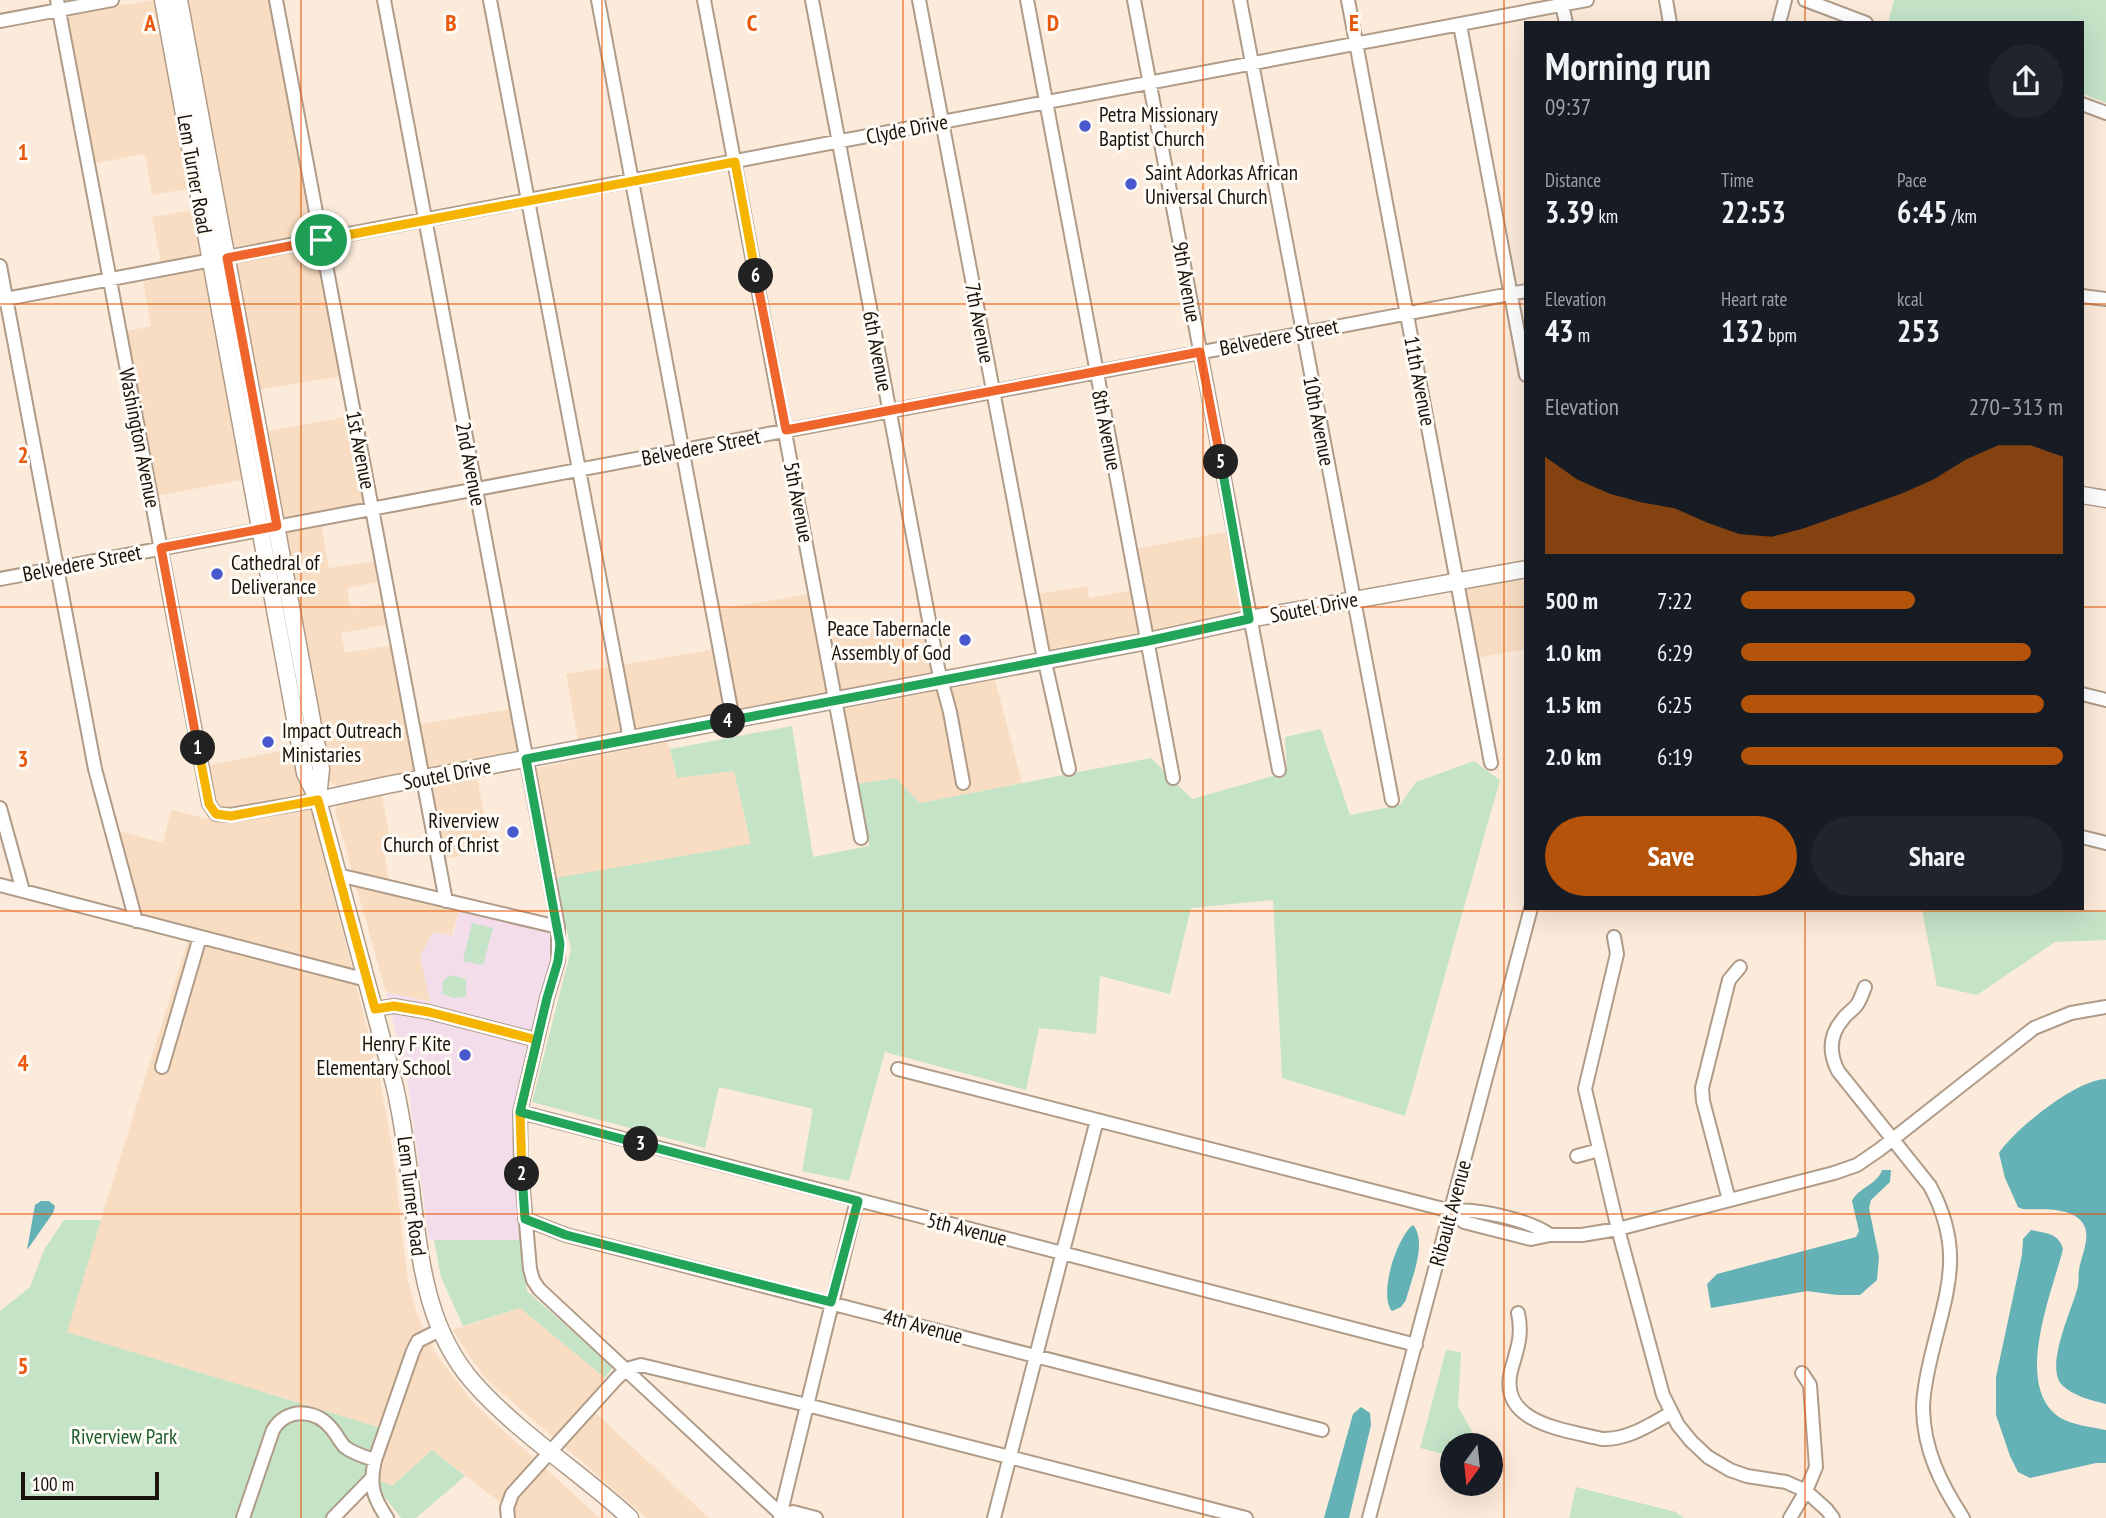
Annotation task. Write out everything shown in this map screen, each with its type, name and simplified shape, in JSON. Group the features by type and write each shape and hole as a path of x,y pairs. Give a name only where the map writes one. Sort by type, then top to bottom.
{"main road":[{"name":"Lem Turner Road","path":"163,0 219,259 269,527 305,773 318,800 375,1009 404,1131 423,1276 440,1330 454,1356 473,1381 503,1411 630,1518"},
{"name":"Lem Turner Road","path":"179,0 219,259"},
{"path":"2084,495 2106,499"},
{"name":"Soutel Drive","path":"318,800 1148,641 1249,619 1524,569"}],"street":[{"path":"0,21 58,5 112,0"},
{"name":"1st Avenue","path":"276,0 446,901"},
{"name":"2nd Avenue","path":"384,0 560,944 520,1112 525,1219 533,1280 539,1289 782,1517"},
{"path":"490,0 630,739"},
{"path":"598,0 733,720"},
{"name":"5th Avenue","path":"704,0 861,838"},
{"name":"6th Avenue","path":"812,0 941,681 950,712 963,783"},
{"name":"7th Avenue","path":"919,0 1045,661 1069,769"},
{"name":"8th Avenue","path":"1027,0 1173,778"},
{"name":"9th Avenue","path":"1134,0 1279,770"},
{"name":"10th Avenue","path":"1240,0 1392,800"},
{"name":"11th Avenue","path":"1348,0 1491,763"},
{"name":"Clyde Drive","path":"3,300 1587,0"},
{"path":"1666,0 1670,21"},
{"path":"1780,21 1785,0"},
{"path":"1805,0 1861,21"},
{"name":"Washington Avenue","path":"58,5 212,810 223,816 231,816 318,800"},
{"path":"1562,5 1566,21"},
{"path":"1460,25 1524,364"},
{"path":"2084,105 2106,113"},
{"path":"0,266 3,300 95,769 136,920"},
{"name":"Belvedere Street","path":"0,579 1524,291"},
{"path":"2084,296 2106,299"},
{"path":"2084,694 2106,700"},
{"path":"0,808 23,891"},
{"path":"2084,838 2106,843"},
{"path":"338,875 558,927"},
{"path":"0,885 367,980"},
{"name":"Ribault Avenue","path":"1369,1518 1530,910"},
{"path":"162,1067 200,937"},
{"path":"1614,937 1617,954 1585,1089 1618,1229 1663,1395 1671,1413 1690,1441 1708,1457 1730,1470 1763,1480 1786,1482 1806,1491 1833,1518"},
{"path":"1729,1200 1702,1088 1729,980 1740,967"},
{"path":"1865,988 1858,1005 1836,1028 1831,1051 1838,1071 1930,1186 1941,1206 1948,1229 1951,1267 1927,1376 1923,1407 1932,1462 1963,1518"},
{"path":"375,1009 394,1006 429,1012 537,1040"},
{"path":"898,1069 1451,1211 1464,1222 1531,1239 1618,1229 1857,1165 2034,1028 2071,1013 2106,1007"},
{"name":"5th Avenue","path":"520,1112 1416,1345"},
{"path":"994,1518 1097,1120"},
{"path":"1577,1156 1598,1150"},
{"path":"816,1518 793,1512 782,1517 782,1502 858,1201"},
{"name":"4th Avenue","path":"525,1219 566,1235 1322,1430"},
{"path":"1518,1314 1522,1329 1510,1377 1510,1388 1512,1398 1528,1418 1614,1440 1626,1437 1671,1413"},
{"path":"387,1518 374,1494 371,1479 375,1460 418,1341 440,1330"},
{"path":"508,1518 507,1508 512,1494 627,1369 641,1365 1245,1518"},
{"path":"1790,1518 1816,1468 1810,1385 1802,1373"},
{"path":"243,1518 273,1430 280,1420 291,1414 305,1414 322,1419 344,1446 355,1454 375,1460"},
{"path":"334,1518 371,1479"}],"shaded area":[{"path":"157,0 193,188 152,195 145,154 92,164 64,13"},
{"path":"184,0 272,0 317,236 231,247"},
{"path":"196,210 247,479 155,496 123,332 151,326 143,282 164,277 152,217"},
{"path":"318,244 344,376 256,390 234,267 238,263"},
{"path":"351,416 367,505 319,514 329,568 379,561 383,581 347,588 351,609 387,603 390,624 341,633 345,653 393,645 410,726 510,709 518,751 338,786 329,781 264,432"},
{"path":"1230,531 1245,611 1036,654 1025,596 1087,586 1089,598 1133,590 1126,551"},
{"path":"1524,578 1524,649 1477,658 1464,588"},
{"path":"810,594 819,637 922,620 932,674 578,740 566,674 716,649 709,611"},
{"path":"995,680 1022,783 920,803 896,778 856,784 843,709"},
{"path":"666,742 677,778 734,771 751,845 544,881 526,770"},
{"path":"296,748 379,1075 392,1147 408,1281 418,1317 436,1354 475,1405 600,1518 507,1518 501,1503 432,1450 392,1486 366,1475 381,1428 66,1332 188,940 142,928 116,830 163,843 171,810 217,821 205,766"},
{"path":"477,778 491,851 442,859 428,788"},
{"path":"382,795 390,839 382,841 391,891 460,908 431,1002 386,992 336,814 335,809 339,804"},
{"name":"Henry F Kite Elementary School","path":"460,908 552,929 555,943 515,1111 521,1240 429,1240 408,1085 386,992 430,1002 420,956 433,932 453,936"},
{"path":"520,1308 605,1378 588,1406 709,1518 647,1518 488,1381 453,1330"}],"green space":[{"path":"1894,0 2106,0 2106,103 2084,94 2084,21 1889,21"},
{"path":"792,726 813,857 869,846 856,784 896,778 920,803 1151,758 1192,799 1287,772 1285,737 1321,729 1350,815 1400,805 1416,782 1474,761 1500,780 1405,1116 1282,1078 1273,900 1191,908 1170,994 1100,976 1096,1034 1039,1028 1026,1090 885,1052 849,1181 802,1171 813,1109 719,1087 705,1148 532,1102 571,950 556,878 751,844 734,771 677,778 670,749"},
{"path":"1922,910 2106,912 2106,940 2055,942 1977,995 1937,986"},
{"path":"472,923 493,928 483,965 463,961"},
{"path":"451,975 466,979 466,997 454,998 442,994 443,981"},
{"name":"Riverview Park","path":"64,1220 101,1220 67,1332 381,1428 359,1496 330,1518 0,1518 0,1311 30,1287 44,1250"},
{"path":"434,1240 521,1240 527,1291 613,1367 605,1378 520,1308 463,1326 441,1277"},
{"path":"1446,1350 1461,1352 1458,1407 1473,1433 1440,1433 1440,1453 1420,1448"},
{"path":"432,1450 465,1476 416,1518 401,1518 381,1492 380,1481 392,1486"},
{"path":"1576,1487 1676,1512 1684,1518 1569,1518"}],"water":[{"path":"2106,1079 2106,1404 2071,1392 2062,1385 2057,1376 2056,1365 2061,1337 2078,1286 2086,1241 2085,1227 2069,1213 2018,1207 2005,1178 1999,1153 2018,1131 2048,1107 2079,1087"},
{"path":"1882,1170 1891,1170 1890,1182 1871,1200 1869,1208 1879,1257 1877,1280 1860,1295 1807,1291 1711,1308 1707,1284 1717,1274 1856,1237 1859,1231 1852,1201"},
{"path":"41,1201 49,1201 55,1206 53,1213 27,1250 35,1205"},
{"path":"1413,1225 1419,1241 1417,1261 1406,1300 1401,1307 1392,1311 1387,1293 1391,1266 1401,1241"},
{"path":"2031,1230 2055,1237 2063,1249 2040,1338 2037,1361 2039,1383 2046,1402 2059,1417 2075,1424 2106,1430 2106,1463 2030,1478 2018,1472 1996,1415 1996,1377 2023,1239"},
{"path":"1361,1407 1370,1413 1371,1425 1349,1518 1324,1518 1353,1414"}],"place":[{"name":"Petra Missionary Baptist Church","path":"1085,126"},
{"name":"Saint Adorkas African Universal Church","path":"1131,184"},
{"name":"Cathedral of Deliverance","path":"217,574"},
{"name":"Peace Tabernacle Assembly of God","path":"965,640"},
{"name":"Impact Outreach Ministaries","path":"268,742"},
{"name":"Riverview Church of Christ","path":"513,832"},
{"name":"Henry F Kite Elementary School","path":"465,1055"}],"route":[{"path":"321,240 227,258 277,526 161,548 209,804 216,814 231,816 318,800 375,1009 394,1006 429,1012 537,1040 520,1112 525,1219 566,1235 831,1302 858,1201 520,1112 560,944 526,759 1148,641 1249,619 1200,352 786,430 735,162 321,240"}]}
